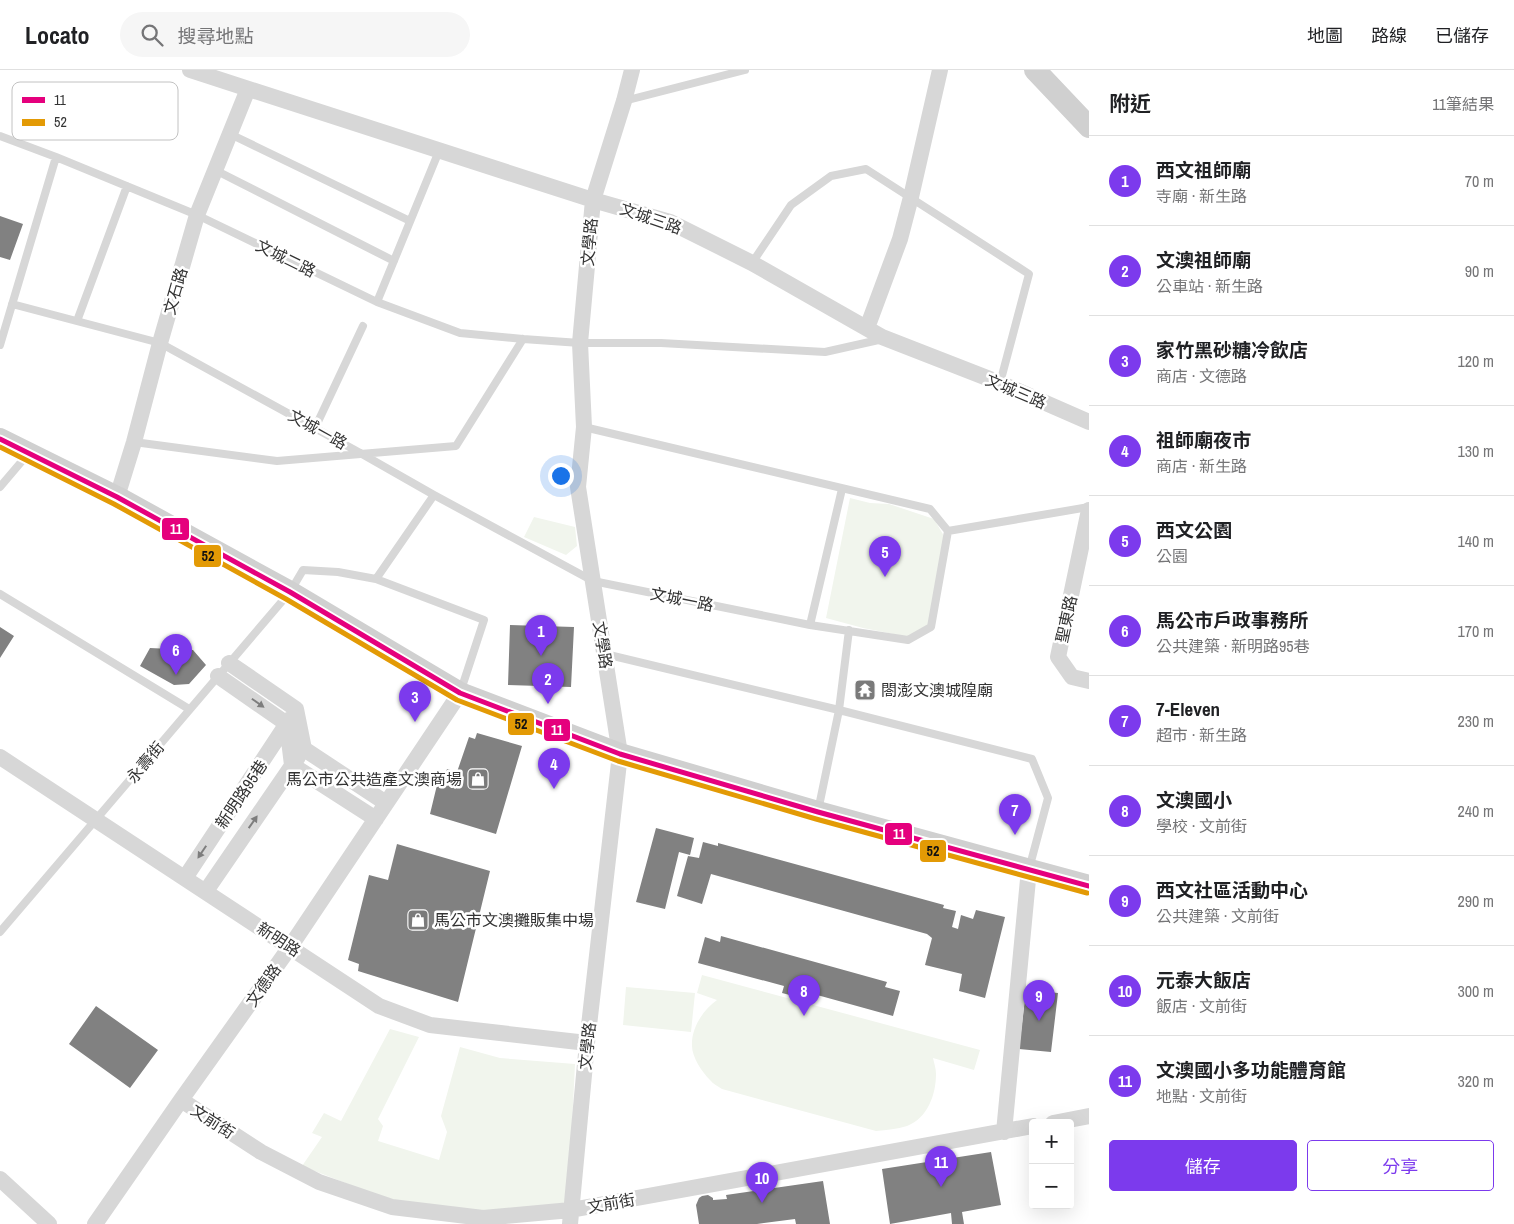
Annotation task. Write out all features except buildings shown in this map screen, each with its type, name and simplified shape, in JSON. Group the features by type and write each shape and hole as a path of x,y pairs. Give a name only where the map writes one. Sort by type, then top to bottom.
{"main road":[{"path":"1035,70 1089,127"},
{"path":"0,439 117,497 290,592 460,693 620,754 818,812 1089,886"}],"street":[{"name":"文城三路","path":"190,70 593,200 670,222 752,263 886,339 1000,383 1089,422"},
{"name":"文學路","path":"570,1217 587,1043 620,754 578,487 584,427 580,343 593,200 632,70"},
{"path":"867,328 900,239 940,70"},
{"name":"文石路","path":"117,497 197,214 248,89"},
{"name":"聖東路","path":"1089,509 1058,657 1072,677 1089,681"},
{"path":"223,669 296,709 304,749 386,804"},
{"path":"223,669 287,724 292,765 376,820"},
{"name":"文德路","path":"96,1224 181,1100 290,947 460,693"},
{"name":"新明路95巷","path":"185,878 296,709"},
{"path":"206,891 304,749"},
{"name":"新明路","path":"0,757 379,1006 430,1025 587,1043"},
{"path":"1004,1132 1029,869"},
{"name":"文前街","path":"181,1100 261,1152 319,1182 392,1206 483,1218 570,1217 868,1155 1029,1127"},
{"path":"1074,1119 1089,1116"},
{"path":"0,1179 49,1224"}],"lane":[{"path":"624,101 745,70"},
{"path":"230,134 410,221"},
{"name":"文城二路","path":"0,136 197,214 377,302 460,333 523,340 580,343 661,343 825,352 886,339"},
{"path":"377,302 439,151"},
{"path":"0,345 56,157"},
{"path":"752,263 791,206 831,176 866,168 1029,274 1000,383"},
{"path":"215,170 394,261"},
{"path":"77,321 127,186"},
{"name":"文城一路","path":"12,304 160,343 593,581 810,625 908,640 930,627 948,531"},
{"path":"315,428 363,326"},
{"path":"134,442 277,461 456,446 523,340"},
{"path":"584,427 930,509 948,531 1089,509"},
{"path":"0,487 29,453"},
{"path":"810,625 842,489"},
{"path":"434,495 376,579 484,620 460,693"},
{"name":"永壽街","path":"0,932 290,592 303,570 338,572 376,579"},
{"path":"0,594 189,709"},
{"path":"818,812 839,710 849,630"},
{"path":"605,654 1032,759 1048,798 1029,869"}],"shaded area":[{"path":"850,498 870,503 889,504 934,519 944,536 928,626 909,637 826,618"},
{"path":"534,517 575,527 577,546 566,555 524,537"},
{"path":"702,975 980,1050 974,1070 933,1058 936,1082 932,1097 925,1111 907,1126 876,1131 722,1089 704,1073 692,1050 692,1039 699,1020 717,1000 697,993"},
{"path":"626,987 695,993 691,1032 623,1025"},
{"path":"390,1029 419,1037 378,1119 383,1126 378,1141 439,1160 447,1132 441,1116 460,1047 500,1058 575,1064 568,1206 484,1213 394,1202 302,1166 322,1137 312,1133 324,1113 341,1121"}],"transit line":[{"name":"11","path":"0,439 117,497 290,592 460,693 620,754 818,812 1089,886"},
{"name":"52","path":"0,447 114,504 286,599 457,700 618,761 816,819 1087,893"}],"place":[{"name":"西文公園","path":"885,577"},
{"name":"西文祖師廟","path":"541,656"},
{"name":"馬公市戶政事務所","path":"176,675"},
{"name":"閤澎文澳城隍廟","path":"865,690"},
{"name":"文澳祖師廟","path":"548,704"},
{"name":"家竹黑砂糖冷飲店","path":"415,722"},
{"name":"馬公市公共造產文澳商場","path":"478,779"},
{"name":"祖師廟夜市","path":"554,789"},
{"name":"7-Eleven","path":"1015,835"},
{"name":"馬公市文澳攤販集中場","path":"418,920"},
{"name":"文澳國小","path":"804,1016"},
{"name":"西文社區活動中心","path":"1039,1021"},
{"name":"文澳國小多功能體育館","path":"941,1187"},
{"name":"元泰大飯店","path":"762,1203"}]}
